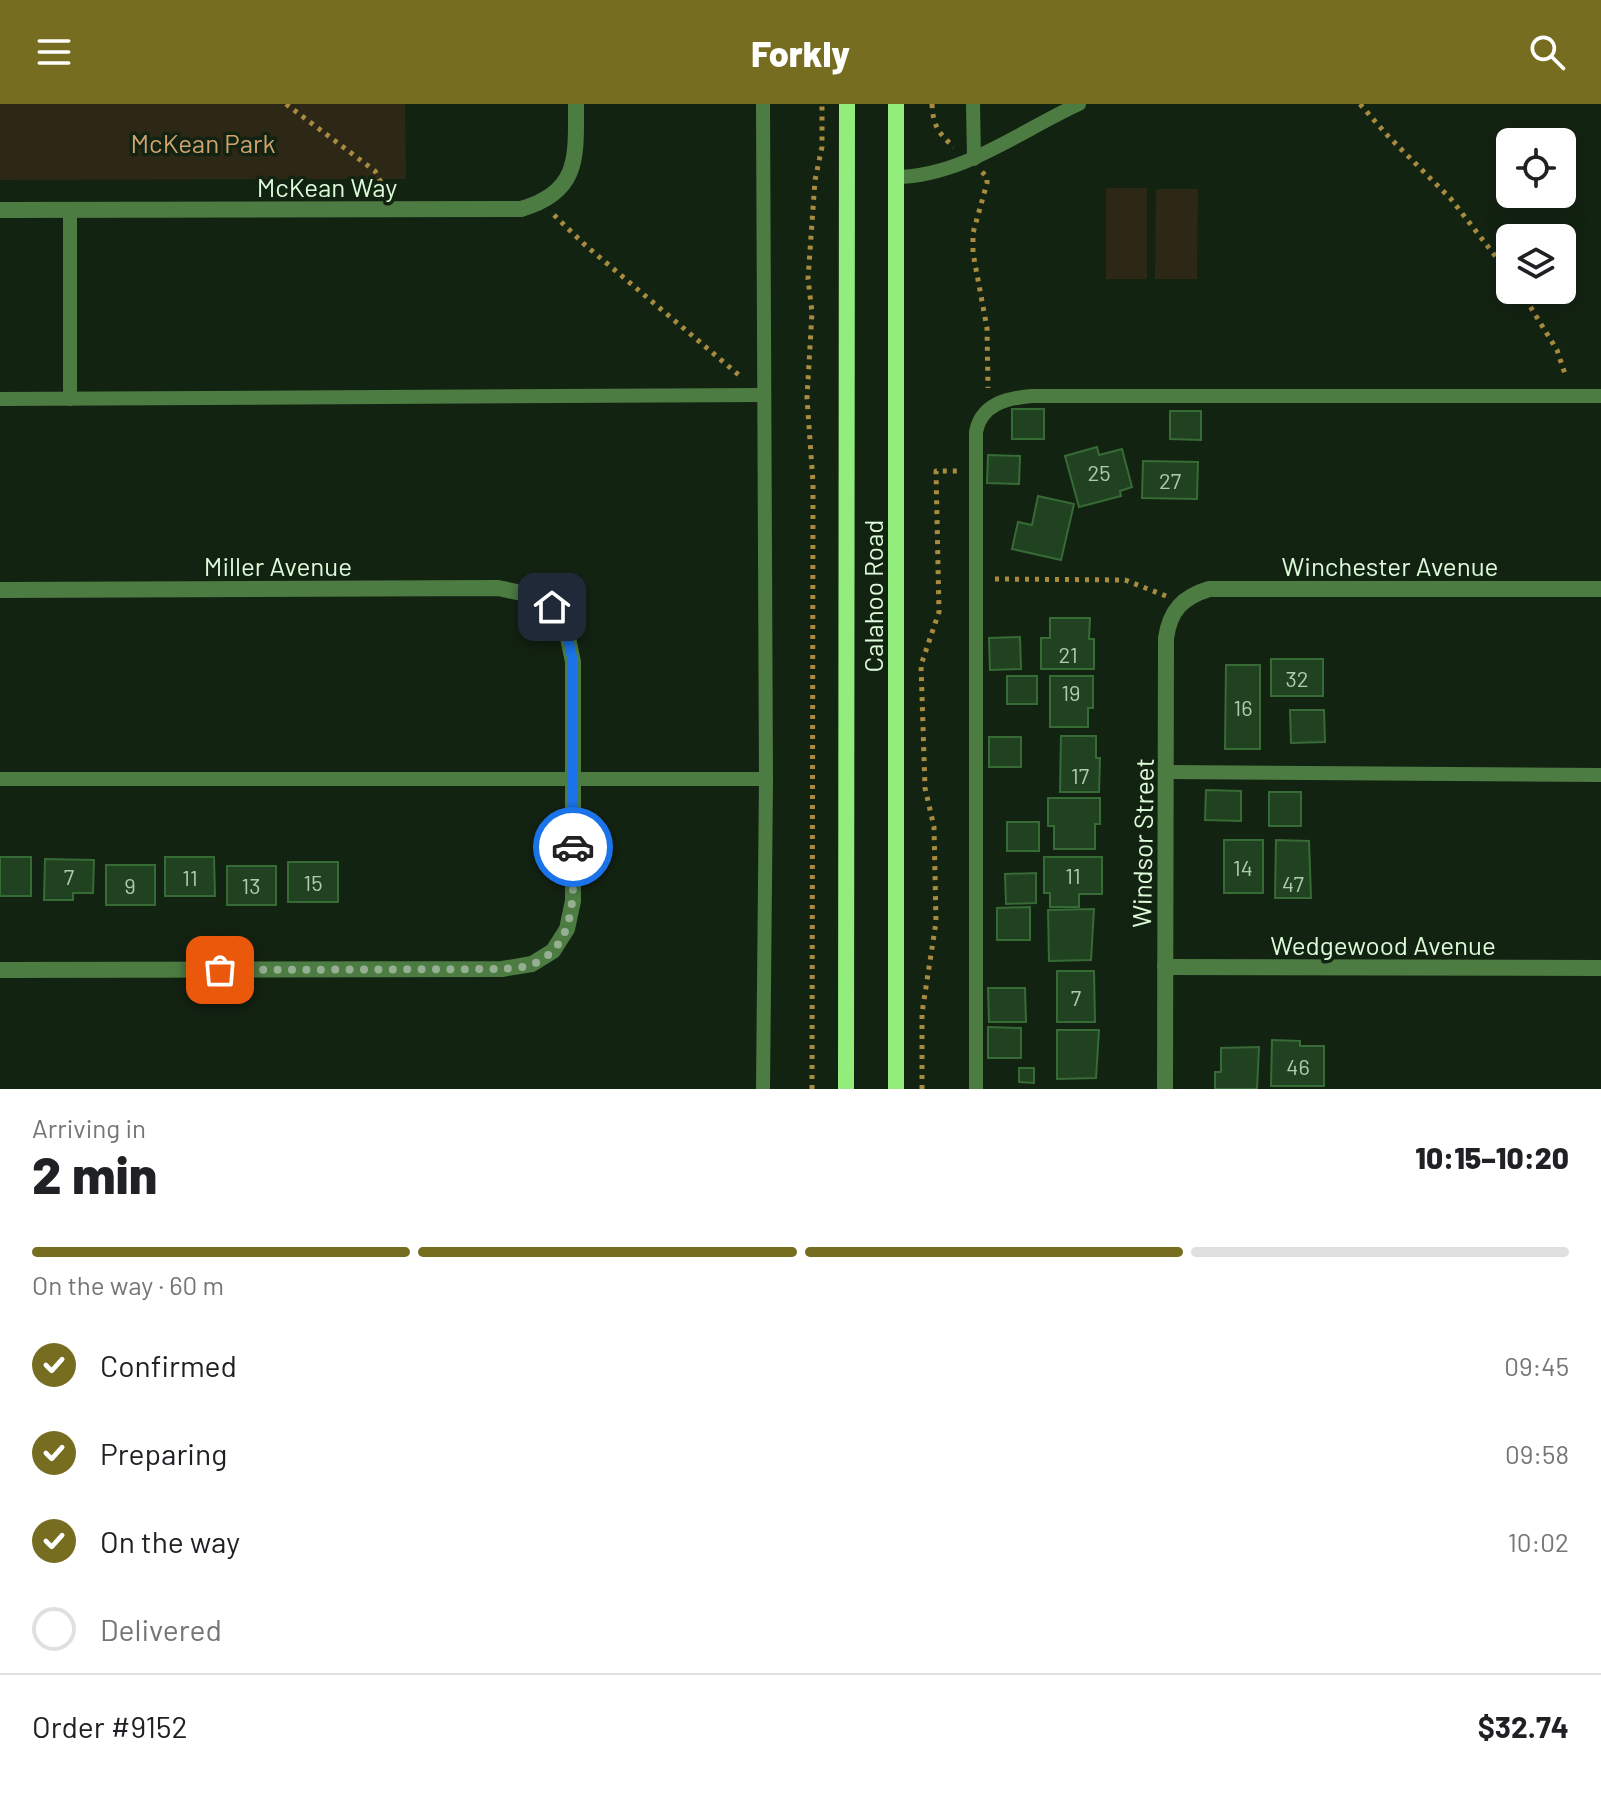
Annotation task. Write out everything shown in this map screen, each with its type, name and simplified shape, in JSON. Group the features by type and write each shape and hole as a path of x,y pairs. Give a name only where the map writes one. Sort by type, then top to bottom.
{"main road":[{"name":"Calahoo Road","path":"846,1089 847,104"},
{"name":"Calahoo Road","path":"896,104 896,1089"}],"street":[{"path":"542,203 556,194 568,179 574,162 576,104"},
{"name":"McKean Way","path":"0,210 521,209 542,203"},
{"name":"Miller Avenue","path":"0,590 498,588 531,595 552,607 567,633 573,662 573,780"},
{"name":"Winchester Avenue","path":"1182,602 1194,593 1209,589 1601,589"},
{"name":"Windsor Street","path":"1165,1089 1166,638 1172,612 1182,602"},
{"path":"0,970 502,969 532,964 553,951 567,929 573,901 573,780"},
{"name":"Wedgewood Avenue","path":"1165,967 1601,968"}],"lane":[{"path":"763,104 766,779 763,1089"},
{"path":"972,159 973,104"},
{"path":"896,177 921,177 972,159 1079,104"},
{"path":"70,210 70,399"},
{"path":"0,399 763,395"},
{"path":"976,1089 974,579 976,432 984,414 1001,401 1032,396 1601,396"},
{"path":"1167,772 1601,775"},
{"path":"0,779 766,779"}],"path":[{"path":"286,104 375,171 386,190 391,210"},
{"path":"812,1089 813,483 807,398 812,312 809,270 815,180 822,147 822,104"},
{"path":"932,104 936,130 972,159 987,177 973,241 973,260 987,328 987,392"},
{"path":"1360,104 1451,199 1496,257"},
{"path":"542,203 584,244 763,395"},
{"path":"1529,304 1557,350 1570,396"},
{"path":"922,1089 922,1013 936,922 934,827 925,788 921,665 939,612 936,471 965,471"},
{"path":"974,579 1125,580 1182,602"}],"green space":[{"name":"McKean Park","path":"0,104 405,104 406,179 0,180"},
{"path":"1106,188 1147,188 1147,279 1106,279"},
{"path":"1156,189 1198,189 1197,279 1155,279"}],"building":[{"path":"1012,409 1044,409 1044,439 1012,439"},
{"path":"1170,411 1201,411 1201,440 1170,439"},
{"path":"1097,447 1099,455 1122,449 1132,487 1120,491 1121,496 1079,507 1065,456"},
{"path":"988,455 1020,456 1019,484 987,483"},
{"path":"1143,461 1198,462 1197,499 1142,498"},
{"path":"1038,496 1074,504 1061,560 1012,549 1018,522 1032,525"},
{"path":"1050,618 1090,618 1089,639 1094,639 1094,669 1041,669 1041,638 1050,638"},
{"path":"1020,637 1021,669 990,670 989,638"},
{"path":"1271,659 1323,659 1323,696 1271,696"},
{"path":"1226,665 1260,665 1260,749 1225,749"},
{"path":"1007,676 1037,676 1037,704 1007,704"},
{"path":"1050,676 1093,676 1093,708 1088,708 1088,727 1050,727"},
{"path":"1290,710 1324,710 1325,742 1291,743"},
{"path":"1061,736 1096,736 1096,758 1100,758 1099,792 1060,792"},
{"path":"989,737 1021,737 1021,767 989,767"},
{"path":"1206,790 1241,791 1241,821 1205,820"},
{"path":"1269,792 1301,792 1301,826 1269,826"},
{"path":"1048,798 1100,798 1100,824 1095,824 1095,849 1054,849 1054,826 1048,826"},
{"path":"1007,822 1039,822 1039,851 1007,851"},
{"path":"1224,840 1263,840 1263,893 1224,893"},
{"path":"1276,840 1309,841 1311,898 1275,898"},
{"path":"0,857 31,857 31,896 0,896"},
{"path":"165,857 214,857 215,896 165,896"},
{"path":"1044,857 1102,857 1102,894 1079,894 1079,907 1050,907 1050,893 1044,893"},
{"path":"45,859 94,860 93,893 73,893 73,900 44,900"},
{"path":"288,862 338,862 338,902 288,902"},
{"path":"106,865 155,865 155,905 106,905"},
{"path":"227,866 276,866 276,905 227,905"},
{"path":"1036,873 1036,903 1006,904 1005,874"},
{"path":"1030,907 1030,940 997,940 997,908"},
{"path":"1094,909 1091,960 1049,961 1048,910"},
{"path":"1057,971 1094,971 1095,1022 1057,1022"},
{"path":"988,988 1025,988 1026,1022 989,1022"},
{"path":"988,1027 1021,1028 1021,1058 988,1058"},
{"path":"1057,1030 1099,1030 1096,1078 1057,1079"},
{"path":"1272,1040 1300,1041 1300,1046 1324,1046 1324,1086 1271,1086"},
{"path":"1259,1047 1257,1089 1215,1089 1215,1072 1221,1072 1221,1048"},
{"path":"1019,1068 1034,1068 1034,1083 1019,1082"}],"way so far":[{"path":"220,970 502,969 532,964 553,951 567,929 573,901 573,847"}],"route":[{"path":"552,607 567,633 573,662 573,847"}]}
